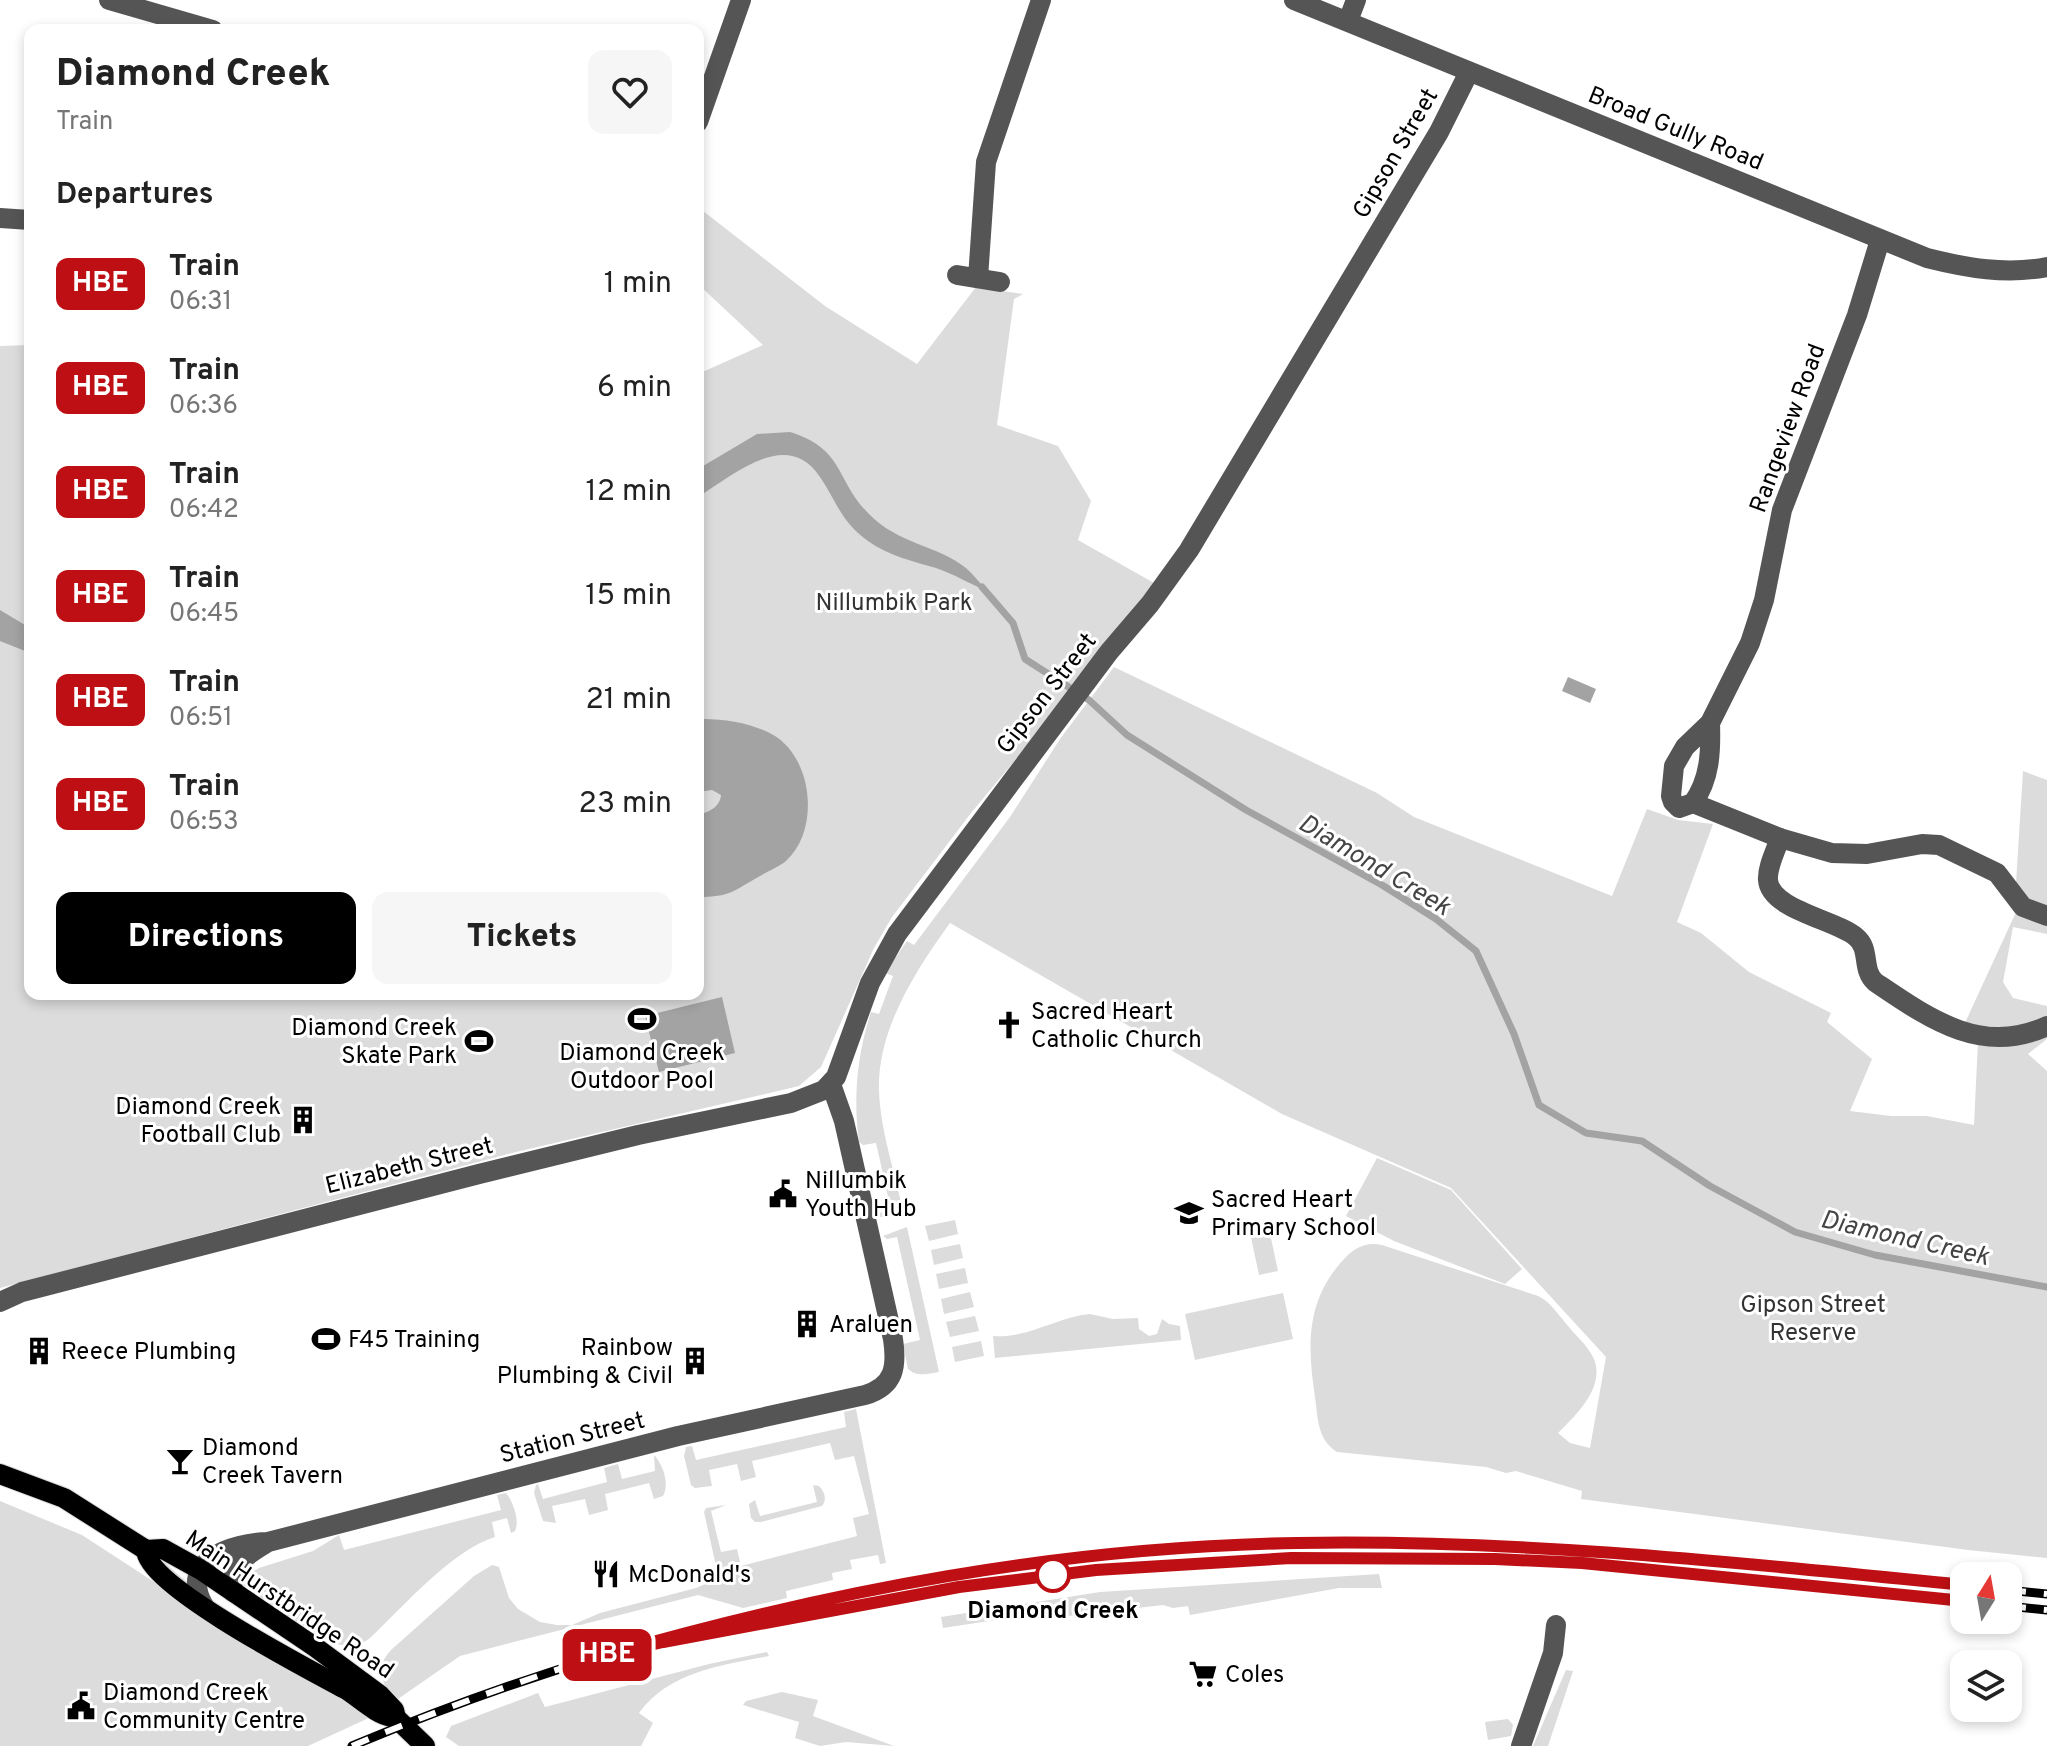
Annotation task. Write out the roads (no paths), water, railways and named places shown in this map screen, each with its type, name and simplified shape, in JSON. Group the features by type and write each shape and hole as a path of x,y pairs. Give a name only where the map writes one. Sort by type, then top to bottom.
{"main road":[{"name":"Main Hurstbridge Road","path":"0,1474 80,1506 146,1550 163,1549 201,1570 356,1677 388,1703 396,1718 425,1746"},
{"name":"Main Hurstbridge Road","path":"146,1550 150,1563 159,1573 204,1606 360,1698 380,1713 396,1718"}],"street":[{"path":"109,0 192,24"},
{"path":"704,105 741,0"},
{"path":"978,278 986,162 1041,0"},
{"name":"Broad Gully Road","path":"1294,0 1927,258 1967,268 2004,271 2047,267"},
{"path":"1348,21 1356,0"},
{"name":"Gipson Street","path":"831,1084 878,966 915,908 1189,550 1439,132 1469,72"},
{"path":"0,218 24,220"},
{"name":"Rangeview Road","path":"1710,723 1709,765 1701,790 1693,803 1684,808 1675,806 1671,796 1672,776 1682,752 1710,723 1744,658 1757,624 1782,510 1857,315 1880,240"},
{"path":"957,275 1000,282"},
{"path":"1693,803 1819,850 1848,854 1885,852 1922,844 1939,845 1997,873 2023,907 2047,916"},
{"path":"1780,838 1767,878 1770,889 1790,905 1859,939 1865,950 1868,974 1875,982 1932,1020 1961,1031 2008,1036 2047,1026"},
{"name":"Elizabeth Street","path":"0,1302 37,1288 479,1174 638,1135 791,1103 815,1095 831,1084"},
{"name":"Station Street","path":"201,1570 226,1548 268,1542 678,1436 865,1395 887,1383 895,1367 893,1339 844,1121 831,1084"},
{"name":"Station Street","path":"233,1592 236,1567 246,1556 268,1542"},
{"path":"201,1570 197,1589 204,1606"},
{"path":"1521,1746 1553,1653 1556,1625"}],"waterway":[{"name":"Diamond Creek","path":"982,587 1013,623 1025,659 1089,700 1127,735 1246,810 1382,885 1436,919 1476,951 1514,1034 1539,1105 1586,1133 1642,1141 1710,1186 1795,1232 1875,1255 2047,1287"}],"railway":[{"path":"352,1746 580,1662 697,1628 815,1600 935,1577 1055,1560 1177,1548 1298,1543 1465,1545 1631,1554 1950,1584"},
{"path":"736,1630 934,1591 1103,1570 1316,1558 1530,1561"},
{"path":"1638,1568 1950,1600"},
{"path":"2022,1591 2047,1594"},
{"path":"2022,1607 2047,1610"}],"train":[{"name":"HBE","path":"1950,1584 1748,1564 1463,1545 1297,1543 1216,1546 1059,1560 894,1584 714,1624 606,1655 959,1587 1096,1570 1291,1558 1495,1559 1582,1563 1950,1600"}],"place":[{"name":"Diamond Creek Outdoor Pool","path":"642,1019"},
{"name":"Sacred Heart Catholic Church","path":"1009,1025"},
{"name":"Diamond Creek Skate Park","path":"479,1041"},
{"name":"Diamond Creek Football Club","path":"303,1120"},
{"name":"Nillumbik Youth Hub","path":"783,1194"},
{"name":"Sacred Heart Primary School","path":"1189,1213"},
{"name":"Araluen","path":"807,1324"},
{"name":"F45 Training","path":"326,1339"},
{"name":"Reece Plumbing","path":"39,1351"},
{"name":"Rainbow Plumbing & Civil","path":"695,1361"},
{"name":"Diamond Creek Tavern","path":"180,1461"},
{"name":"McDonald's","path":"606,1574"},
{"name":"Diamond Creek","path":"1053,1575"},
{"name":"Coles","path":"1203,1674"},
{"name":"Diamond Creek Community Centre","path":"81,1706"}],"park label":[{"name":"Nillumbik Park","path":"894,602"},
{"name":"Gipson Street Reserve","path":"1813,1318"}]}
